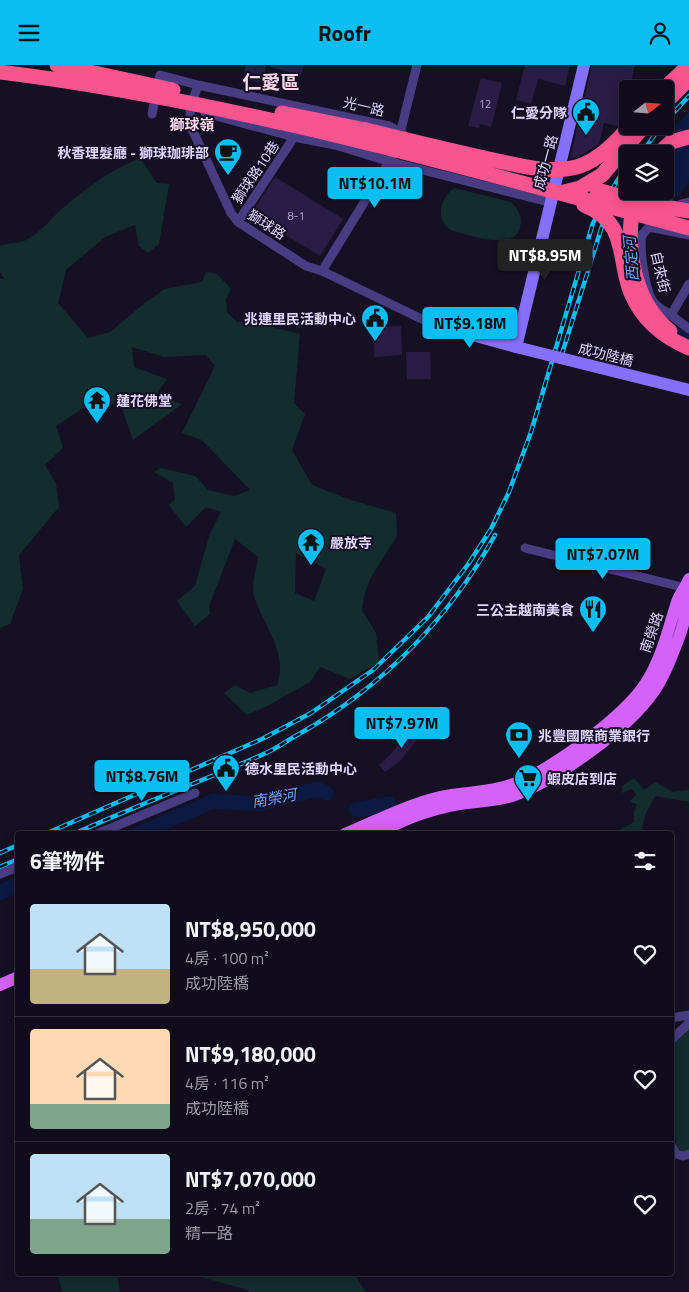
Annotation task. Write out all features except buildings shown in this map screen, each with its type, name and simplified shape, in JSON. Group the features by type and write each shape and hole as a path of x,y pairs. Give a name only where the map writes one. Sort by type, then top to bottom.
{"highway":[{"path":"57,65 366,130 462,153 549,169 579,166 593,160 605,152 621,135"},
{"path":"673,80 689,65"},
{"path":"0,72 64,80 228,110 332,136 548,201 594,210 612,227 622,247 628,283 636,304 656,330 670,340 689,348"},
{"path":"674,94 689,79"},
{"path":"282,113 689,219"},
{"path":"332,136 381,153 519,190 548,194 580,188 602,175 636,135"},
{"path":"668,145 671,142 689,137"},
{"path":"575,189 597,190 653,205 686,206"},
{"path":"635,200 631,231 634,269 638,286 647,305 660,323 672,333 689,340"},
{"path":"548,201 689,228"}],"main road":[{"name":"南榮路","path":"352,831 440,797 509,786 524,781 561,759 609,721 645,684 662,650 678,599 688,586"},
{"name":"南榮路","path":"381,831 446,806 513,796 556,773 608,737 638,711 662,678 681,632 688,602 688,586"},
{"path":"0,977 15,970"},
{"path":"0,985 15,978"}],"street":[{"path":"322,271 391,162 417,65"},
{"name":"成功一路","path":"548,201 559,169 584,65"},
{"name":"光一路","path":"155,99 160,75 198,85 389,126 400,134 559,169"},
{"path":"190,109 198,85"},
{"path":"152,113 155,99 294,137 335,145 391,162 548,201 516,347"},
{"name":"獅球路","path":"190,109 191,127 230,213 238,222 306,266 322,271 432,324"},
{"name":"獅球路10巷","path":"238,222 294,137"},
{"name":"自來街","path":"689,235 649,227 645,229 641,239 644,271 650,294 657,305 689,329"},
{"name":"自來街","path":"671,315 689,284"},
{"name":"成功陸橋","path":"432,324 516,347 689,389"},
{"path":"525,548 688,586"},
{"path":"104,831 195,793"},
{"path":"0,874 15,868"},
{"path":"674,1018 689,1015"},
{"path":"674,1037 689,1023"},
{"path":"674,1150 676,1154 683,1156 689,1154"}],"green space":[{"path":"140,158 157,183 169,184 159,244 148,253 139,246 135,225 105,237 66,270 58,303 88,338 110,332 165,289 202,282 206,272 217,274 231,289 226,299 227,312 237,322 248,321 300,334 294,403 305,414 292,450 312,485 351,500 396,513 397,536 370,579 364,596 362,610 376,633 379,662 350,679 320,667 310,682 247,715 224,693 235,685 250,693 277,685 280,673 277,651 253,592 258,557 235,539 209,606 210,614 195,626 177,601 195,586 209,536 221,512 206,507 186,527 169,505 175,499 173,483 154,472 161,468 195,476 208,490 234,496 250,490 202,440 182,433 215,366 206,355 164,357 132,347 134,367 167,379 156,395 182,404 133,440 120,403 86,406 56,426 63,448 45,465 56,483 59,507 19,555 23,589 10,624 0,628 0,279 4,278 0,272 0,246 24,241 32,237 81,193","holes":["296,553 326,569 314,601 295,593"]},
{"path":"454,188 511,202 518,210 521,223 516,235 510,239 491,240 453,231 447,227 443,222 441,210 445,198"},
{"path":"634,778 644,790 655,782 673,792 689,790 689,802 655,796 645,815 642,831 617,831 634,822 634,812 637,804 629,802 636,795 632,789 622,793 622,786"},
{"path":"689,1028 689,1148 688,1151 681,1153 677,1149 674,1132 674,1043"},
{"path":"58,1276 117,1276 120,1292 62,1292"},
{"path":"197,1276 355,1276 366,1292 249,1292 248,1290"}],"water":[{"name":"西定河","path":"689,112 689,181 679,196 674,196 674,145 657,145 666,135 674,135 674,127"},
{"name":"西定河","path":"626,200 647,200 637,241 639,270 648,296 655,307 676,326 689,333 689,353 657,335 634,310 626,296 617,262 616,236"}],"waterway":[{"name":"南榮河","path":"145,831 213,801 257,804 318,789 326,793"},
{"name":"南榮河","path":"356,810 389,804"},
{"name":"南榮河","path":"0,893 15,886"}],"railway":[{"path":"674,112 689,96"},
{"path":"647,145 655,135"},
{"path":"52,831 262,739 311,713 373,670 428,617 469,563 491,529 509,492 531,432 593,223 619,178"},
{"path":"561,357 602,226 619,191"},
{"path":"81,831 266,753 358,695 385,673 435,622 457,595 495,535"},
{"path":"0,853 15,846"},
{"path":"0,867 15,860"}],"place":[{"name":"仁愛分隊","path":"586,136"},
{"name":"秋香理髮廳 - 獅球珈琲部","path":"228,176"},
{"name":"兆連里民活動中心","path":"375,342"},
{"name":"蓮花佛堂","path":"97,424"},
{"name":"嚴放寺","path":"311,566"},
{"name":"三公主越南美食","path":"593,633"},
{"name":"兆豐國際商業銀行","path":"519,759"},
{"name":"德水里民活動中心","path":"226,792"},
{"name":"蝦皮店到店","path":"528,802"}],"district":[{"name":"仁愛區","path":"271,81"},
{"name":"獅球嶺","path":"192,124"}]}
